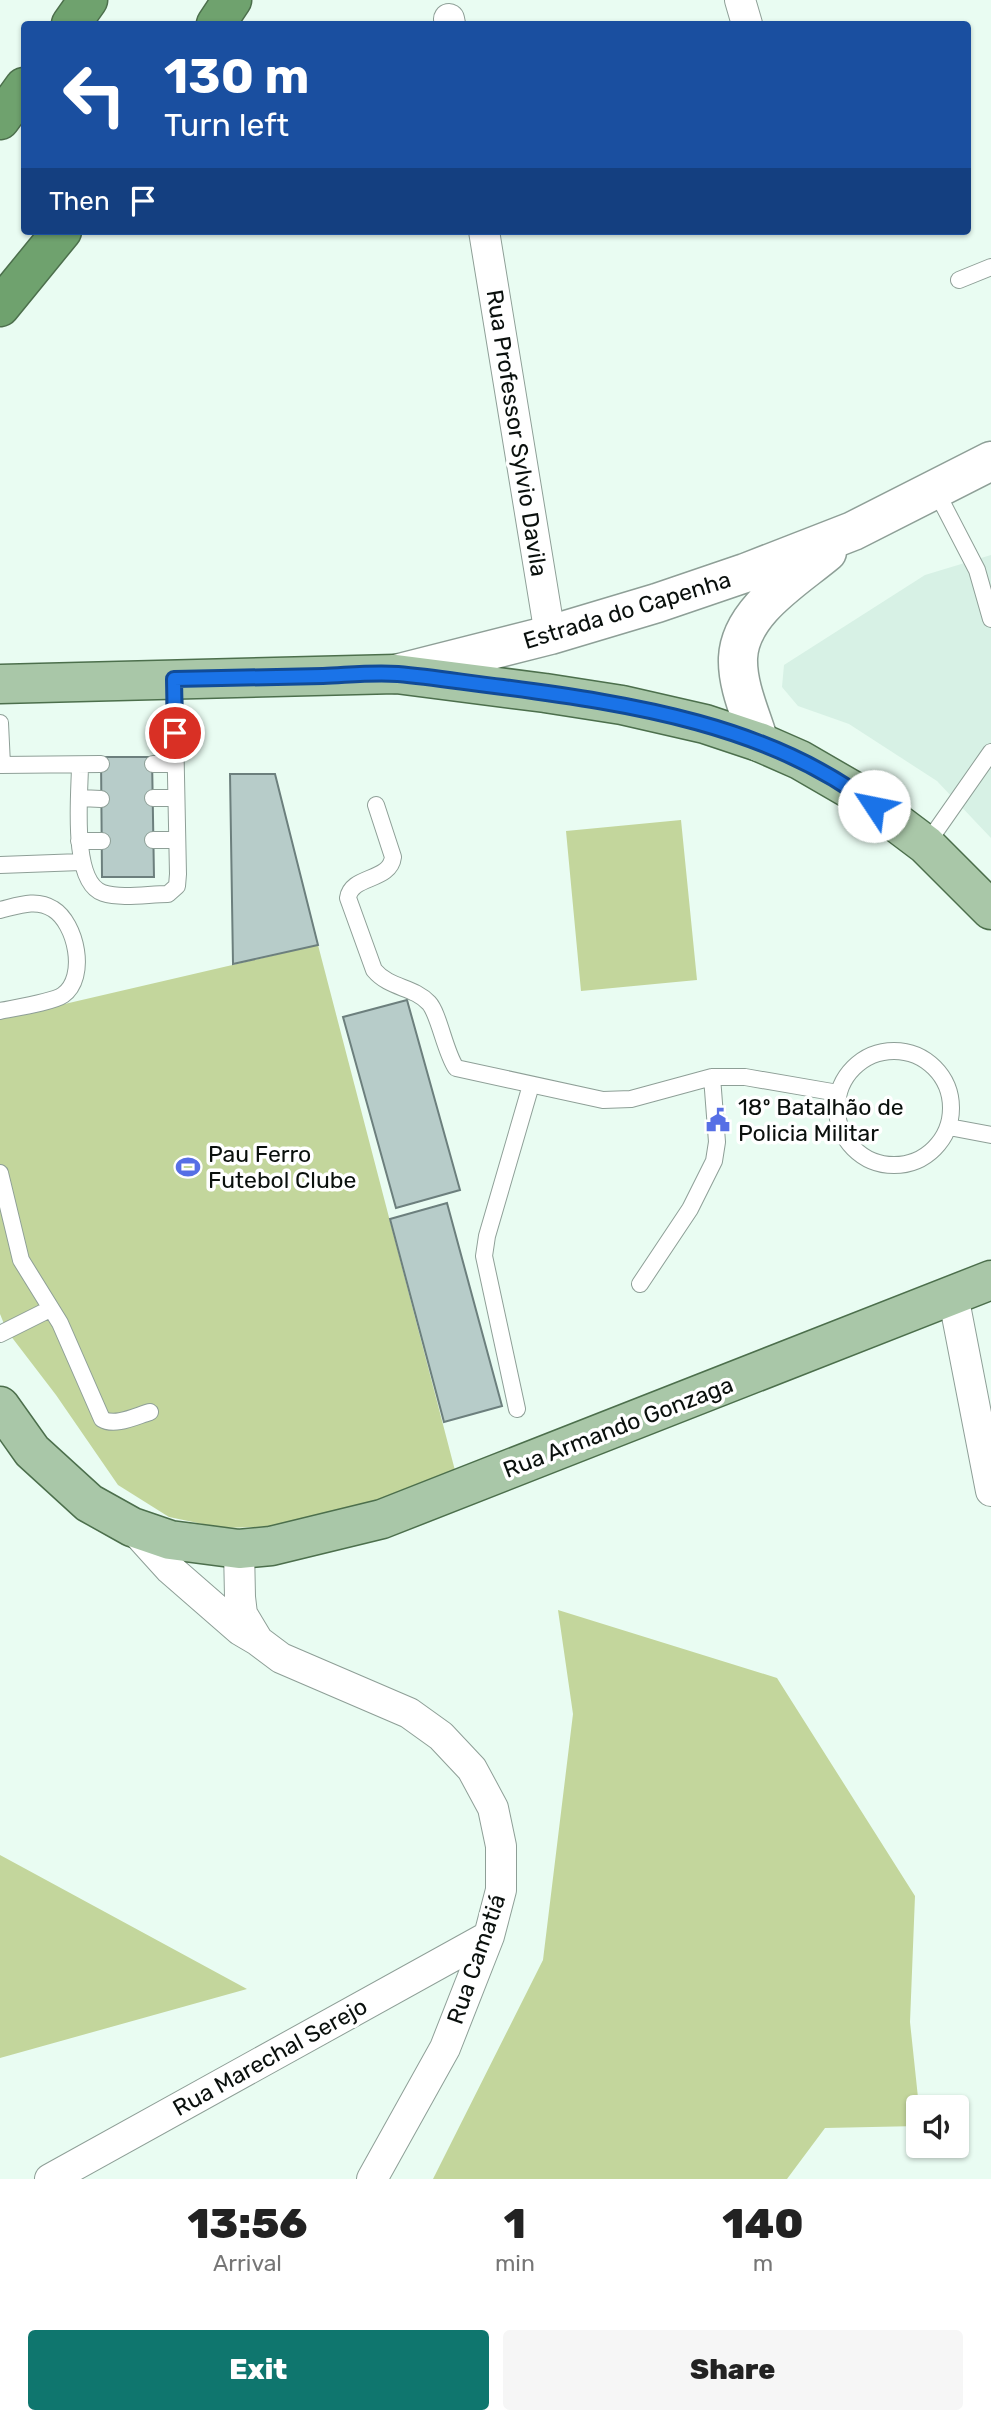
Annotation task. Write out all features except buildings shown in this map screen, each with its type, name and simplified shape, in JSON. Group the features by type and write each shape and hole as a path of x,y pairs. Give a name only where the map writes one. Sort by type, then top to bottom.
{"highway":[{"path":"73,21 88,0"},
{"path":"218,21 232,0"},
{"path":"0,120 21,91"},
{"path":"0,307 59,235"}],"main road":[{"path":"0,684 396,674 622,705 705,724 759,742 800,760 858,793 926,845 991,910"},
{"name":"Rua Armando Gonzaga","path":"239,1549 271,1546 382,1520 991,1280"},
{"name":"Rua Camatiá","path":"0,1406 33,1451 89,1503 132,1527 170,1540 239,1549"}],"street":[{"path":"740,0 746,21"},
{"name":"Rua Professor Sylvio Davila","path":"485,235 550,635"},
{"name":"Estrada do Capenha","path":"396,674 550,635 745,573 853,531 991,461"},
{"name":"Estrada do Capenha","path":"759,742 741,682 738,657 742,638 754,617 773,597 853,531"},
{"path":"953,1296 991,1491"},
{"name":"Rua Camatiá","path":"132,1527 170,1569 240,1630 281,1658 410,1713 441,1737 472,1769 493,1808 501,1846 501,1890 489,1936 445,2048 372,2179"},
{"name":"Rua Camatiá","path":"239,1549 242,1614 257,1640"},
{"name":"Rua Marechal Serejo","path":"50,2179 489,1936"}],"lane":[{"path":"960,279 991,267"},
{"path":"935,489 977,570 991,620"},
{"path":"80,765 81,862 92,886 99,892 111,895 168,894 177,886 174,679"},
{"path":"0,723 1,765 101,764"},
{"path":"926,845 991,752"},
{"path":"153,764 176,764"},
{"path":"153,798 176,797"},
{"path":"80,798 101,799"},
{"path":"376,805 393,857 392,863 388,870 354,887 348,892 348,898 374,970 382,979 413,992 431,1005 450,1059 456,1068 603,1100 631,1099 712,1077 746,1077 838,1093"},
{"path":"153,840 177,840"},
{"path":"79,841 102,841"},
{"path":"0,864 81,862"},
{"path":"0,910 34,902 52,908 67,920 78,960 72,987 61,997 0,1011"},
{"path":"888,1051 911,1054 931,1064 946,1082 952,1104 949,1127 939,1146 921,1160 900,1166 878,1164 858,1154 843,1137 837,1115 838,1093 848,1073 866,1058 888,1051"},
{"path":"640,1284 690,1209 715,1161 717,1142 712,1077"},
{"path":"517,1409 484,1256 487,1236 531,1085"},
{"path":"949,1127 991,1135"},
{"path":"0,1173 21,1260 61,1323 102,1419 116,1422 150,1412"},
{"path":"0,1335 50,1309"}],"shaded area":[{"path":"991,555 991,838 937,781 849,724 798,706 782,687 784,665 925,575"}],"green space":[{"path":"681,820 697,980 581,991 566,831"},
{"name":"Pau Ferro Futebol Clube","path":"318,945 458,1482 294,1526 222,1528 169,1517 118,1485 56,1395 7,1331 0,1314 0,1019"},
{"path":"558,1610 777,1678 915,1896 910,2022 918,2095 906,2095 906,2126 825,2128 787,2179 433,2179 543,1960 573,1714"},
{"path":"0,1855 247,1989 0,2058"}],"place":[{"name":"18º Batalhão de Policia Militar","path":"718,1120"},
{"name":"Pau Ferro Futebol Clube","path":"188,1167"}],"route":[{"path":"175,733 174,679 396,674 622,705 705,724 759,742 800,760 858,793 874,806"}]}
